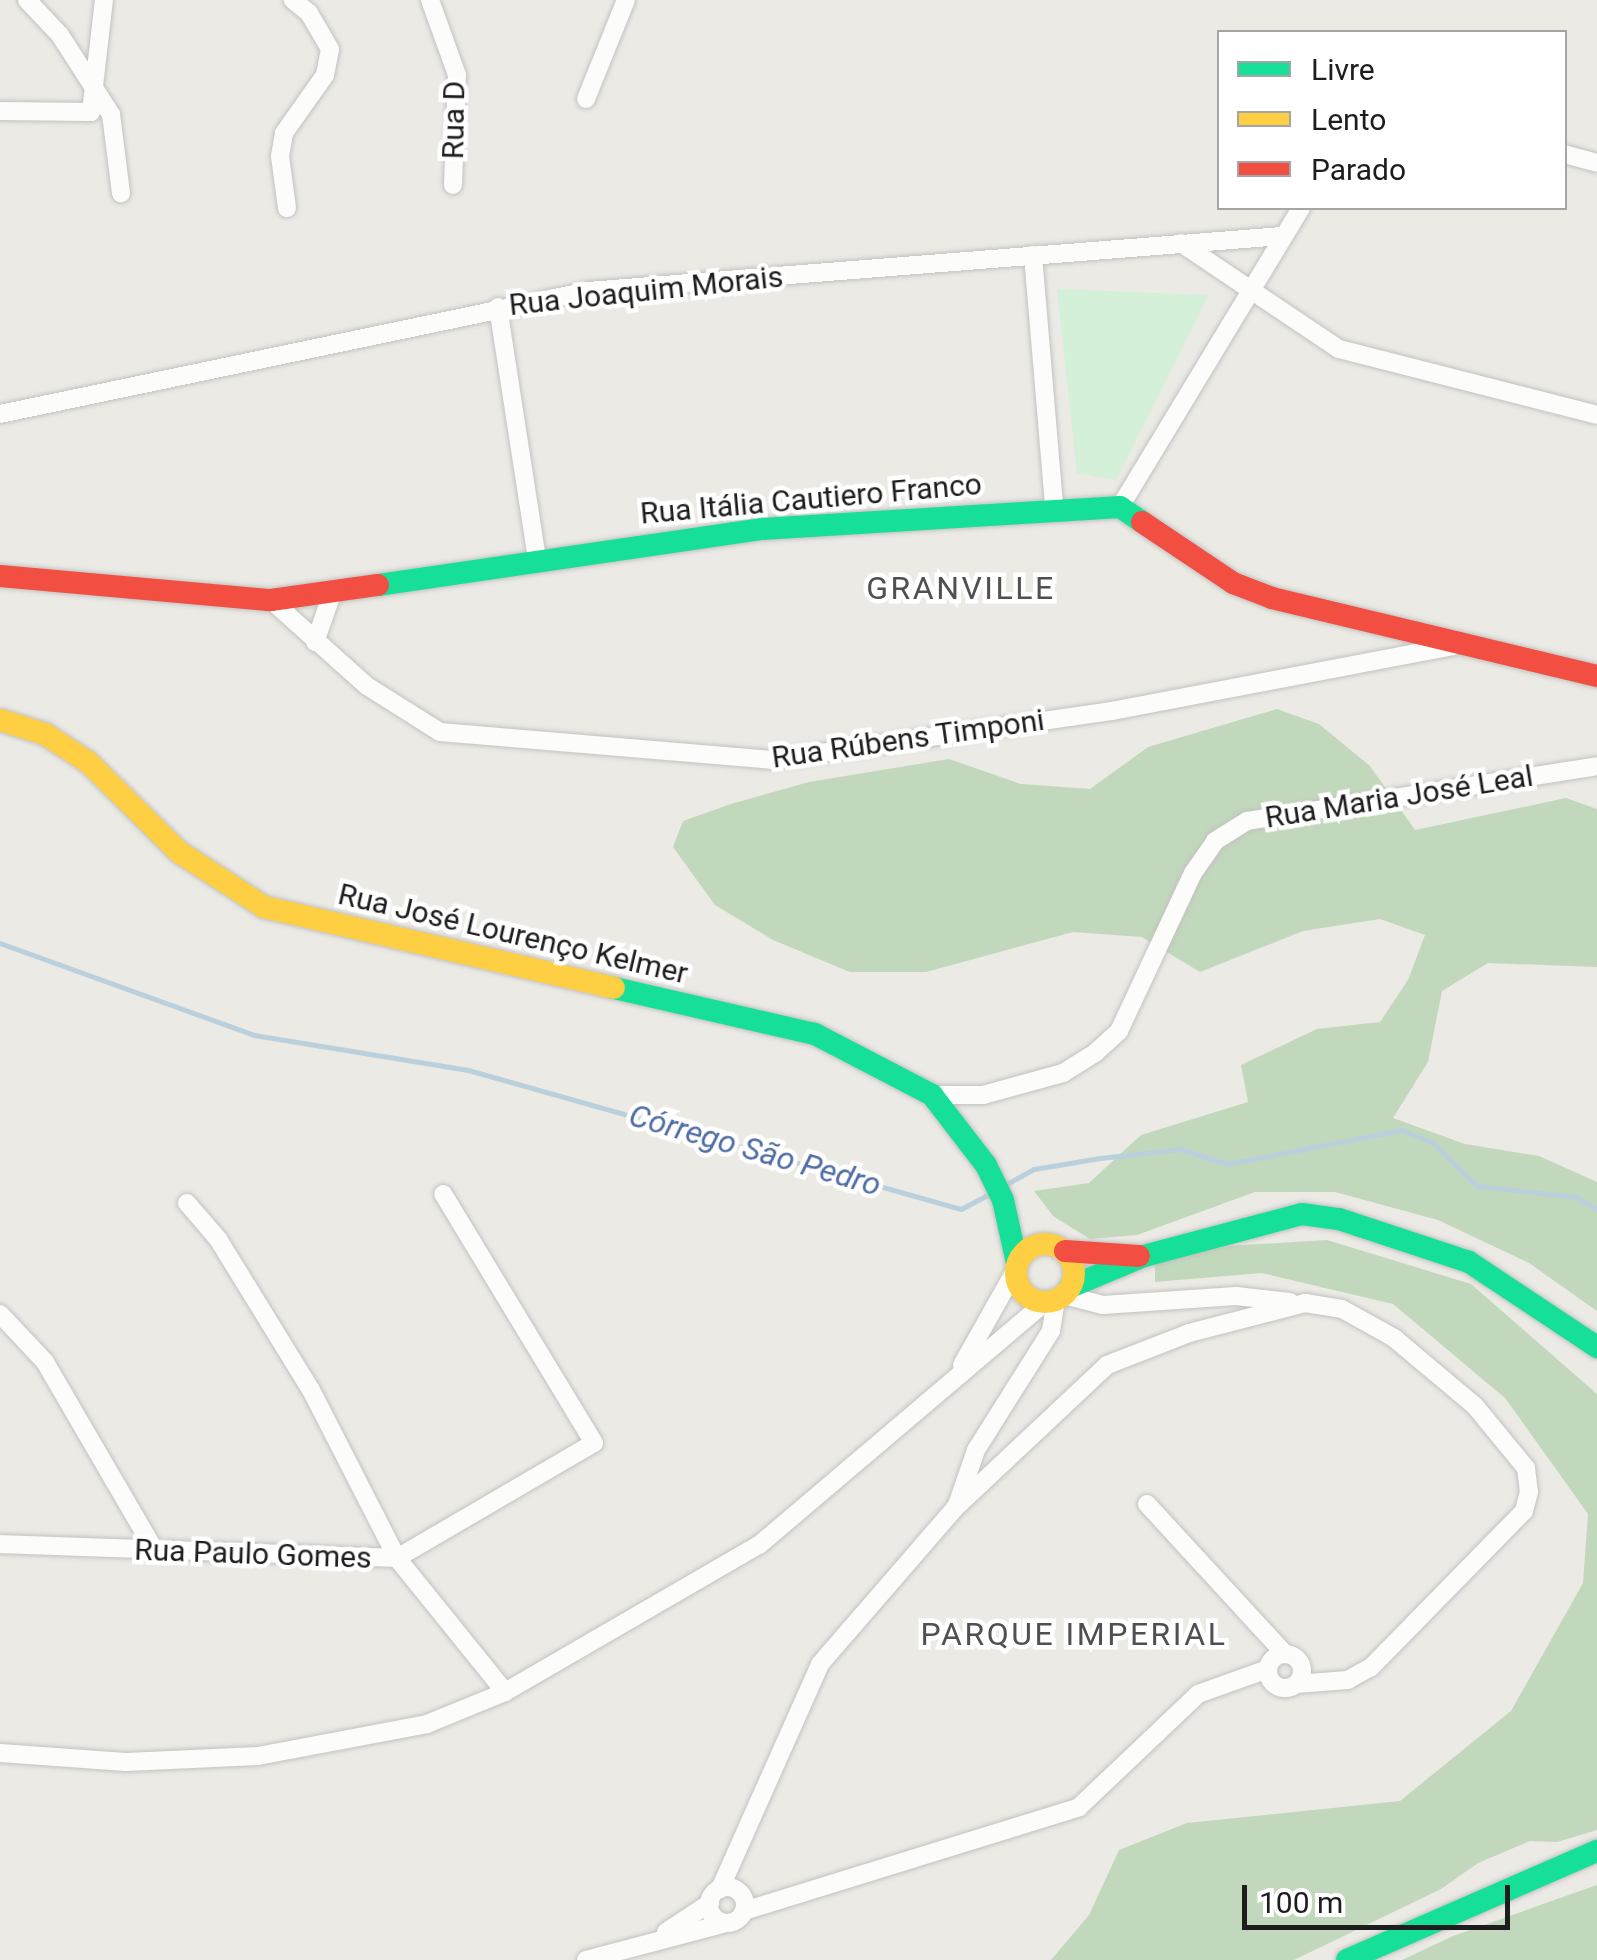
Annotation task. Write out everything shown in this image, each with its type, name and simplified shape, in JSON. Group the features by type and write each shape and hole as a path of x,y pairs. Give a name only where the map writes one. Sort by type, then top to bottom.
{"main road":[{"name":"Rua Itália Cautiero Franco","path":"0,576 272,600 332,594 537,558 762,529 1054,507 1120,507"},
{"path":"1120,507 1232,582 1597,676"},
{"name":"Rua José Lourenço Kelmer","path":"0,720 45,734 88,762 179,852 264,907 815,1034 868,1056 932,1095 986,1164 1002,1199 1017,1266"},
{"name":"Rua José Lourenço Kelmer","path":"1002,1199 1056,1247"},
{"path":"1144,1256 1029,1248 1017,1266 1020,1289 1059,1296 1144,1256 1264,1219 1339,1219 1469,1262 1597,1348"},
{"path":"1056,1247 1074,1268 1059,1296"},
{"path":"1347,1960 1597,1852"}],"street":[{"path":"28,0 94,89 117,136 121,194"},
{"path":"0,112 91,112 104,0"},
{"path":"287,208 280,156 284,133 325,75 330,49 309,13 293,0"},
{"name":"Rua D","path":"430,0 457,75 453,184"},
{"path":"586,99 626,0"},
{"path":"1567,155 1597,163"},
{"path":"1120,507 1301,210"},
{"name":"Rua Joaquim Morais","path":"0,414 498,307 588,292 1282,236"},
{"path":"1182,243 1339,349 1597,416"},
{"path":"1032,255 1054,507"},
{"path":"498,307 537,558"},
{"path":"316,642 332,594"},
{"name":"Rua Rúbens Timponi","path":"272,600 367,686 440,732 772,760 1112,710 1464,644"},
{"name":"Rua Maria José Leal","path":"932,1095 983,1095 1063,1073 1119,1030 1193,873 1215,841 1247,821 1596,766"},
{"path":"964,1136 968,1114 983,1095"},
{"name":"Rua Paulo Gomes","path":"0,1544 398,1558 594,1443 443,1194"},
{"path":"187,1204 218,1239 312,1390 398,1558 505,1692"},
{"path":"954,1378 1017,1266"},
{"path":"956,1508 976,1450 1050,1331 1059,1296"},
{"path":"0,1753 126,1762 258,1756 427,1724 505,1692 759,1545 954,1378 1059,1296 1102,1305 1236,1296 1342,1309 1394,1338 1475,1406 1526,1468 1524,1511 1403,1636 1348,1680 1218,1688"},
{"path":"726,1923 712,1914 715,1896 820,1664 956,1508 1106,1365 1188,1333 1305,1304"},
{"path":"0,1314 45,1362 155,1551"},
{"path":"1148,1504 1285,1654 1302,1665 1348,1680"},
{"path":"586,1960 726,1923 744,1911 1079,1807 1198,1694 1268,1669 1285,1654"},
{"path":"1288,1686 1302,1665"},
{"path":"1268,1669 1288,1686"},
{"path":"653,1940 715,1896 739,1892 744,1911"}],"green space":[{"path":"1057,289 1209,295 1116,480 1077,473"},
{"path":"1277,709 1319,724 1370,766 1415,830 1566,798 1597,809 1597,967 1488,963 1442,991 1428,1062 1393,1118 1465,1144 1539,1156 1597,1182 1597,1311 1529,1263 1438,1220 1335,1192 1255,1192 1137,1235 1090,1239 1053,1216 1034,1191 1089,1183 1141,1135 1248,1102 1241,1065 1317,1029 1380,1022 1408,980 1425,935 1380,919 1303,931 1200,972 1142,937 1073,932 926,972 850,972 773,940 715,905 673,847 683,821 731,804 809,782 949,759 1021,784 1090,789 1148,747"},
{"path":"1327,1240 1471,1284 1597,1394 1597,1830 1557,1842 1530,1841 1478,1863 1441,1889 1294,1960 1051,1960 1089,1915 1119,1850 1187,1823 1400,1801 1511,1711 1583,1583 1588,1514 1505,1398 1393,1304 1262,1273 1155,1282 1155,1264 1226,1246"},
{"path":"1597,1885 1597,1960 1402,1960 1453,1936"}],"waterway":[{"name":"Córrego São Pedro","path":"0,943 254,1035 468,1070 961,1209 989,1194"},
{"name":"Córrego São Pedro","path":"1003,1186 1034,1169 1100,1158 1180,1149 1227,1164 1402,1130 1433,1143 1477,1186 1576,1197 1597,1209"}],"traffic: fast":[{"path":"378,585 762,529 1120,507 1142,522"},
{"path":"614,988 815,1034 932,1095 986,1165 1003,1200 1017,1263"},
{"path":"1070,1287 1144,1256 1302,1214 1339,1219 1469,1262 1597,1347"},
{"path":"1347,1960 1597,1851"}],"traffic: slow":[{"path":"0,720 45,734 88,762 179,852 264,907 614,988"},
{"path":"1045,1244 1065,1253 1074,1273 1065,1293 1045,1302 1025,1293 1016,1273 1025,1253 1045,1244"}],"traffic: jam":[{"path":"1142,522 1233,583 1272,598 1597,676"},
{"path":"0,576 271,600 378,585"},
{"path":"1065,1251 1139,1256"}],"district":[{"name":"GRANVILLE","path":"961,588"},
{"name":"PARQUE IMPERIAL","path":"1074,1634"}]}
